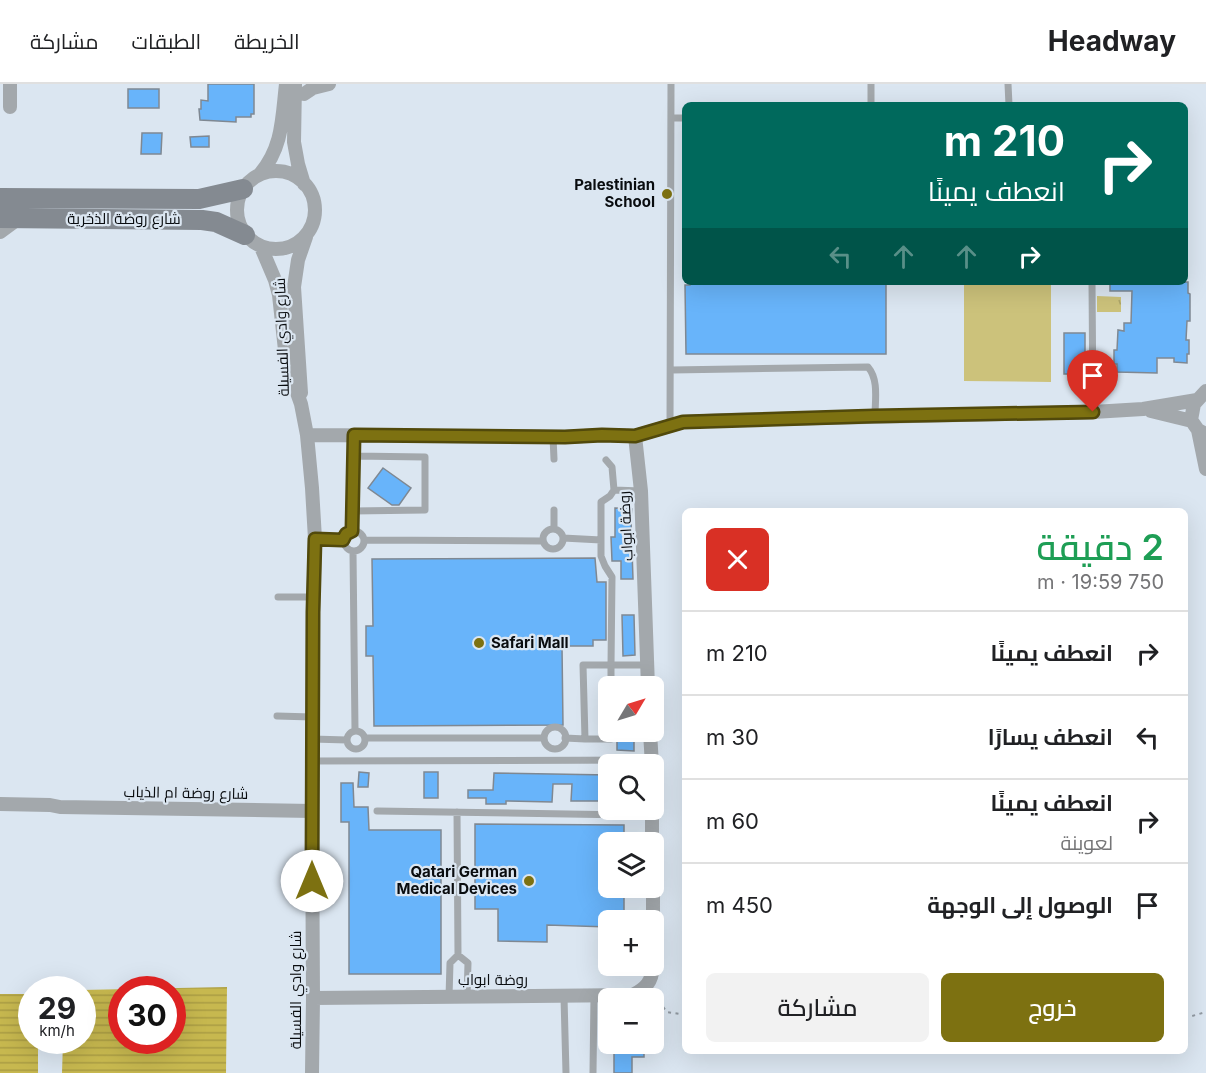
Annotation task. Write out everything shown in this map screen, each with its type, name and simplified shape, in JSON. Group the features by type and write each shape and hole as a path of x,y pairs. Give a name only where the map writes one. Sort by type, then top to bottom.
{"street":[{"path":"10,84 10,107"},
{"path":"260,174 271,159 279,141 286,84"},
{"path":"304,184 296,153 294,120 301,88 329,84"},
{"path":"272,171 295,176 304,184 314,203 315,214 307,234 298,243 273,250 261,247 245,235 236,212 238,200 250,180 272,171"},
{"name":"شارع روضة الذخرية","path":"0,198 199,199 243,189"},
{"path":"0,232 12,222 9,218"},
{"name":"شارع روضة الذخرية","path":"9,218 202,220 216,222 245,235"},
{"name":"شارع وادي الفسيلة","path":"301,404 294,287 298,260 307,234"},
{"name":"شارع وادي الفسيلة","path":"261,247 279,295 290,373 301,404 307,435 312,488 315,539 312,717 314,998 312,1073"},
{"path":"307,435 635,436 683,422 1143,409 1203,392"},
{"path":"1203,392 1192,408 1199,428 1206,469"},
{"path":"1143,409 1199,428"},
{"name":"روضة ابواب","path":"635,436 641,491 648,676"},
{"name":"شارع روضة ام الذياب","path":"0,804 312,811"},
{"name":"شارع روضة ام الذياب","path":"0,814 15,811 44,811 60,807"},
{"path":"647,986 652,976"},
{"name":"روضة ابواب","path":"314,998 633,995 647,986"}],"lane":[{"path":"670,426 672,370 671,84"},
{"path":"871,84 871,102"},
{"path":"1008,84 1009,102"},
{"path":"671,118 682,118"},
{"path":"1092,285 1093,412"},
{"path":"672,370 868,367 875,384 874,416"},
{"path":"352,531 354,435"},
{"path":"554,437 554,459"},
{"path":"353,511 425,510 426,457 354,456"},
{"path":"606,460 612,467 614,490 601,502 601,556 612,577 611,676"},
{"path":"614,490 641,491"},
{"path":"554,510 554,529"},
{"path":"554,529 559,531 563,538 561,546 554,550 547,548 542,541 544,533 554,529"},
{"path":"353,552 346,548 343,540 346,534 352,531 359,532 364,540"},
{"path":"563,538 601,540"},
{"path":"315,539 343,540"},
{"path":"364,540 542,541"},
{"path":"353,552 361,549 364,540"},
{"path":"353,552 355,730"},
{"path":"278,597 313,597"},
{"path":"585,739 583,665 648,665"},
{"path":"277,716 312,717"},
{"path":"555,727 563,731 565,738 563,745 555,749 549,747 544,738 547,730 555,727"},
{"path":"355,730 363,733 366,738"},
{"path":"355,730 349,734 347,740 349,746 356,750"},
{"path":"366,738 544,738"},
{"path":"356,750 363,747 366,738"},
{"path":"565,738 598,739"},
{"path":"312,740 347,740"},
{"path":"555,749 555,761"},
{"path":"356,750 356,761"},
{"path":"312,761 598,762"},
{"path":"377,811 598,814"},
{"path":"449,997 450,963 458,955 457,812"},
{"path":"458,955 468,963 467,997"},
{"path":"593,1073 594,996"},
{"path":"564,997 566,1073"}],"path":[{"path":"647,986 667,1012 682,1014"},
{"path":"1188,1017 1206,1012"}],"green space":[{"path":"964,285 1051,285 1051,382 964,381"},
{"path":"1097,296 1121,297 1121,312 1097,312"}],"shaded area":[{"path":"227,987 226,1073 62,1073 63,1054 96,1054 96,990 108,989 108,1054 186,1054 186,988"},
{"path":"0,994 18,994 18,1054 38,1054 38,1073 0,1073"}],"building":[{"path":"208,84 254,84 254,114 251,114 251,117 236,117 236,122 200,120 201,100 208,101"},
{"path":"128,89 159,89 159,108 128,108"},
{"path":"142,133 162,133 161,154 141,154"},
{"path":"209,136 209,147 191,147 190,137"},
{"path":"685,285 886,285 886,354 686,354"},
{"path":"1110,285 1188,285 1190,321 1187,321 1186,340 1189,340 1189,354 1187,354 1187,363 1174,362 1174,358 1157,358 1157,373 1117,372 1117,364 1114,364 1114,350 1117,350 1118,330 1124,331 1124,323 1131,323 1132,291 1110,291"},
{"path":"1064,333 1085,333 1085,374 1064,374"},
{"path":"383,468 411,488 399,505 392,505 368,488"},
{"path":"615,508 632,509 633,579 621,579 621,561 612,561 611,537 615,537"},
{"name":"Safari Mall","path":"595,558 597,582 606,582 606,640 593,640 593,646 562,646 563,725 374,726 373,656 366,656 366,626 373,626 372,559"},
{"path":"622,615 634,615 635,655 623,656"},
{"path":"617,742 634,742 634,751 617,750"},
{"path":"359,772 369,773 368,787 358,787"},
{"path":"424,772 438,772 438,798 424,798"},
{"path":"494,773 598,775 598,801 571,801 572,784 553,784 552,802 506,801 506,804 486,804 486,798 468,798 468,790 493,790"},
{"path":"341,783 353,783 354,807 368,807 369,830 441,830 441,974 349,974 349,822 341,822"},
{"path":"475,824 624,825 624,832 598,832 598,898 624,898 624,910 598,910 598,927 547,925 547,942 498,941 498,909 475,909"},
{"path":"614,1054 644,1054 644,1057 632,1057 632,1073 614,1073"}],"place":[{"name":"Palestinian School","path":"667,194"},
{"name":"Safari Mall","path":"479,643"},
{"name":"Qatari German Medical Devices","path":"529,881"}],"route":[{"path":"312,881 315,539 343,540 346,534 352,531 354,435 635,436 683,422 1093,412"}]}
